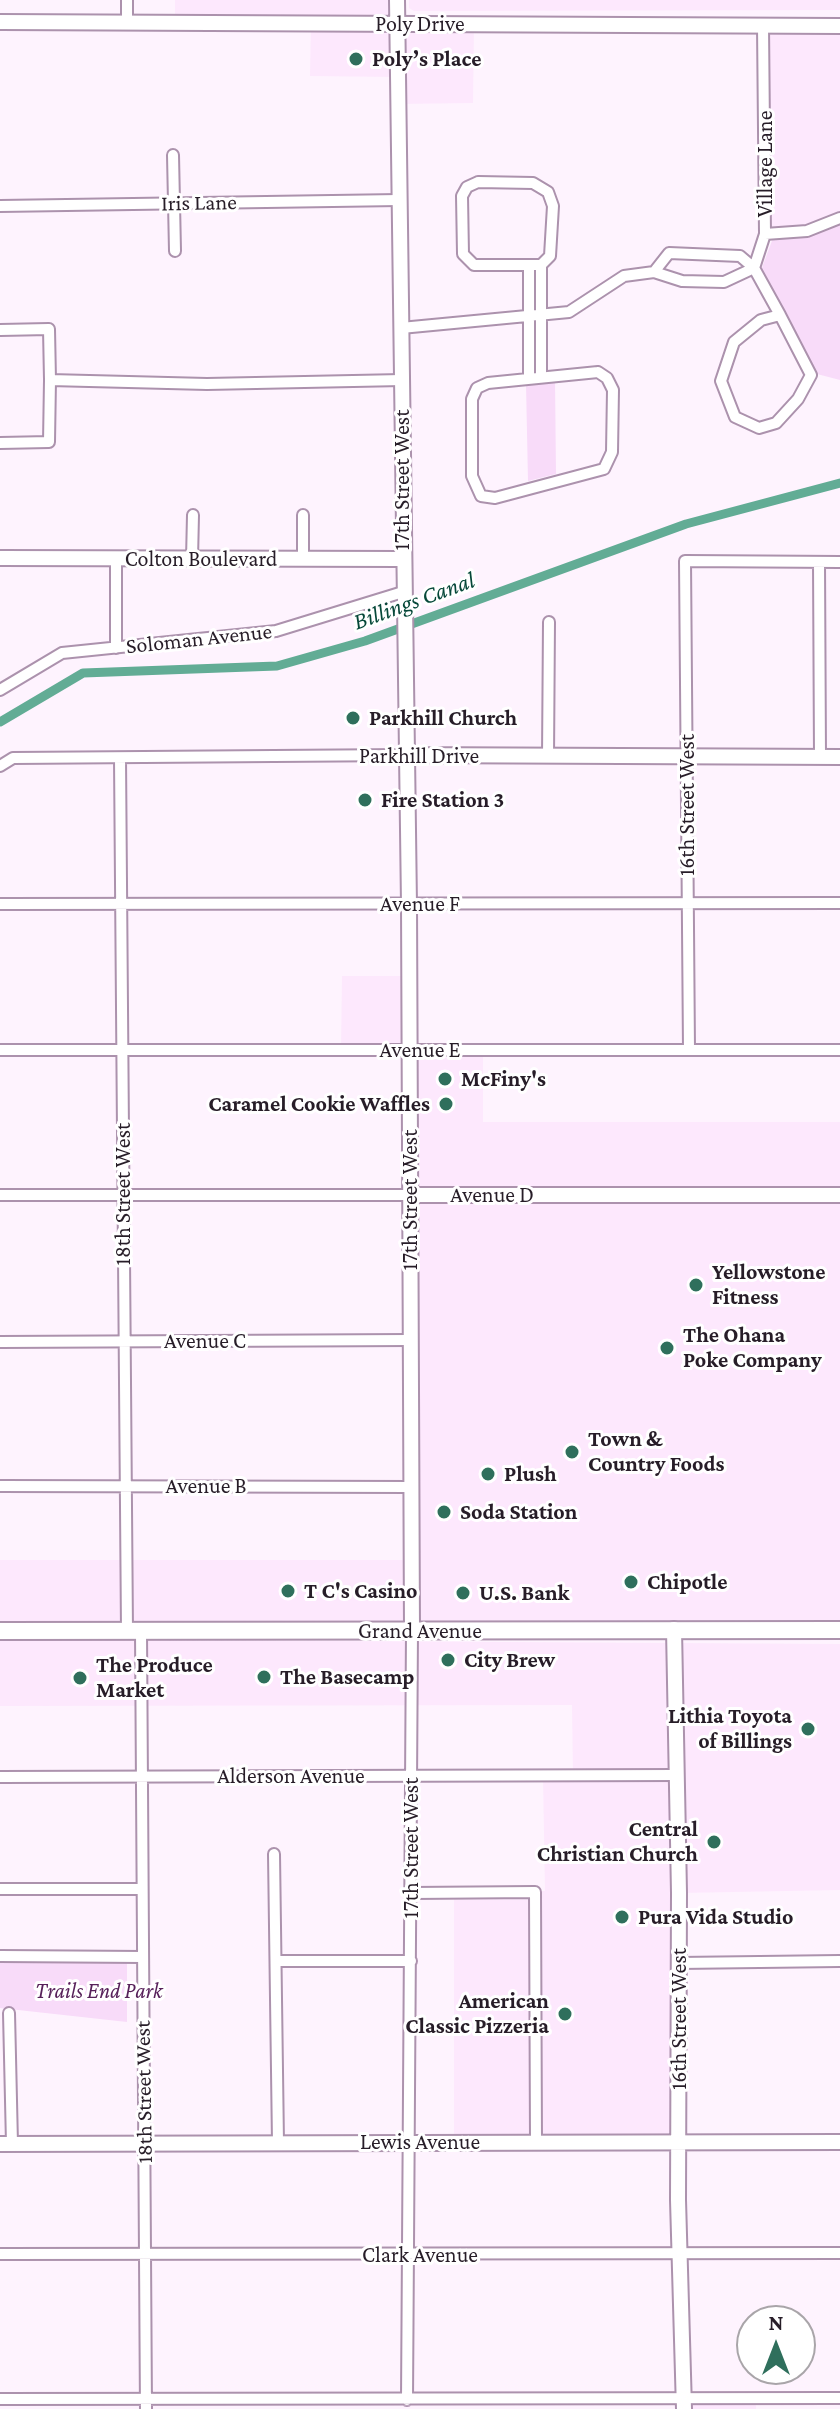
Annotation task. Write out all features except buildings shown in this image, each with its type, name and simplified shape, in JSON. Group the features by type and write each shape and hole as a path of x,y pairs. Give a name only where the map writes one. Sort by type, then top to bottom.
{"main road":[{"name":"Grand Avenue","path":"0,1631 840,1630"}],"street":[{"path":"127,0 127,23"},
{"name":"17th Street West","path":"397,0 404,755 409,904 412,1487 407,2400"},
{"name":"Poly Drive","path":"0,22 840,26"},
{"name":"Village Lane","path":"754,268 765,234 763,26"},
{"path":"173,155 175,251"},
{"path":"478,182 533,183 548,192 553,206 553,247 550,256 535,265 474,265 463,254 462,196 467,187 478,182"},
{"name":"Iris Lane","path":"0,206 399,200"},
{"path":"765,234 807,231 840,218"},
{"path":"654,272 669,253 724,253 740,256 754,268 780,315 811,375 798,399 776,423 759,428 735,417 721,381 734,342 761,320 780,315"},
{"path":"535,265 535,378"},
{"path":"401,328 569,312 624,276 654,272 682,281 724,282 754,268"},
{"path":"0,330 49,329 50,380 49,442 0,443"},
{"path":"598,372 607,378 613,390 609,461 604,469 525,491 495,498 481,496 472,476 472,399 477,388 488,383 535,378 598,372"},
{"path":"50,380 207,384 402,380"},
{"path":"192,559 193,515"},
{"path":"303,515 303,559"},
{"name":"Colton Boulevard","path":"0,558 402,559"},
{"path":"116,559 116,648"},
{"name":"16th Street West","path":"689,1050 685,561 819,562"},
{"path":"820,757 819,562 840,562"},
{"name":"Soloman Avenue","path":"0,690 62,653 276,631 403,592"},
{"path":"548,757 549,622"},
{"name":"Parkhill Drive","path":"0,766 13,758 404,755 840,757"},
{"name":"18th Street West","path":"120,758 126,1486 144,1775 141,1889 146,2404"},
{"name":"Avenue F","path":"0,904 840,903"},
{"name":"Avenue E","path":"0,1050 840,1050"},
{"name":"Avenue D","path":"0,1195 840,1195"},
{"name":"Avenue C","path":"0,1342 410,1340"},
{"name":"Avenue B","path":"0,1486 412,1487"},
{"name":"16th Street West","path":"674,1629 684,2404"},
{"name":"Alderson Avenue","path":"0,1777 677,1775"},
{"path":"274,1854 278,2143"},
{"path":"0,1889 141,1889"},
{"path":"412,1893 535,1892 536,2142"},
{"path":"0,1956 143,1957"},
{"path":"276,1961 411,1961"},
{"path":"679,1963 840,1961"},
{"path":"6,2144 9,2013"},
{"name":"Lewis Avenue","path":"6,2144 840,2142"},
{"name":"Clark Avenue","path":"0,2254 840,2253"},
{"path":"0,2399 146,2404 407,2400 489,2404 684,2404 840,2398"}],"shaded area":[{"path":"175,0 397,0 397,23 474,24 473,103 397,104 396,77 310,76 311,23 175,23"},
{"path":"409,0 840,0 840,10 414,11 409,8"},
{"path":"763,26 840,26 840,219 815,227 765,234"},
{"path":"342,976 409,976 409,1050 483,1050 483,1122 840,1122 840,1630 0,1631 0,1560 413,1560 409,1051 341,1050"},
{"path":"0,1639 840,1644 840,1890 679,1893 679,2143 454,2142 454,1892 545,1891 543,1776 573,1775 572,1705 0,1706"},
{"path":"756,2399 756,2409 684,2409 684,2400"}],"green space":[{"path":"840,223 840,380 817,374 780,302 760,273 773,238"},
{"path":"555,380 556,474 528,481 526,384"},
{"name":"Trails End Park","path":"0,1963 127,1963 127,2022 0,2008"}],"waterway":[{"name":"Billings Canal","path":"0,722 83,673 277,666 365,641 686,524 840,483"}],"place":[{"name":"Poly’s Place","path":"356,59"},
{"name":"Parkhill Church","path":"353,718"},
{"name":"Fire Station 3","path":"365,800"},
{"name":"McFiny's","path":"445,1079"},
{"name":"Caramel Cookie Waffles","path":"446,1104"},
{"name":"Yellowstone Fitness","path":"696,1285"},
{"name":"The Ohana Poke Company","path":"667,1348"},
{"name":"Town & Country Foods","path":"572,1452"},
{"name":"Plush","path":"488,1474"},
{"name":"Soda Station","path":"444,1512"},
{"name":"Chipotle","path":"631,1582"},
{"name":"T C's Casino","path":"288,1591"},
{"name":"U.S. Bank","path":"463,1593"},
{"name":"City Brew","path":"448,1660"},
{"name":"The Basecamp","path":"264,1677"},
{"name":"The Produce Market","path":"80,1678"},
{"name":"Lithia Toyota of Billings","path":"808,1729"},
{"name":"Central Christian Church","path":"714,1842"},
{"name":"Pura Vida Studio","path":"622,1917"},
{"name":"American Classic Pizzeria","path":"565,2014"}]}
